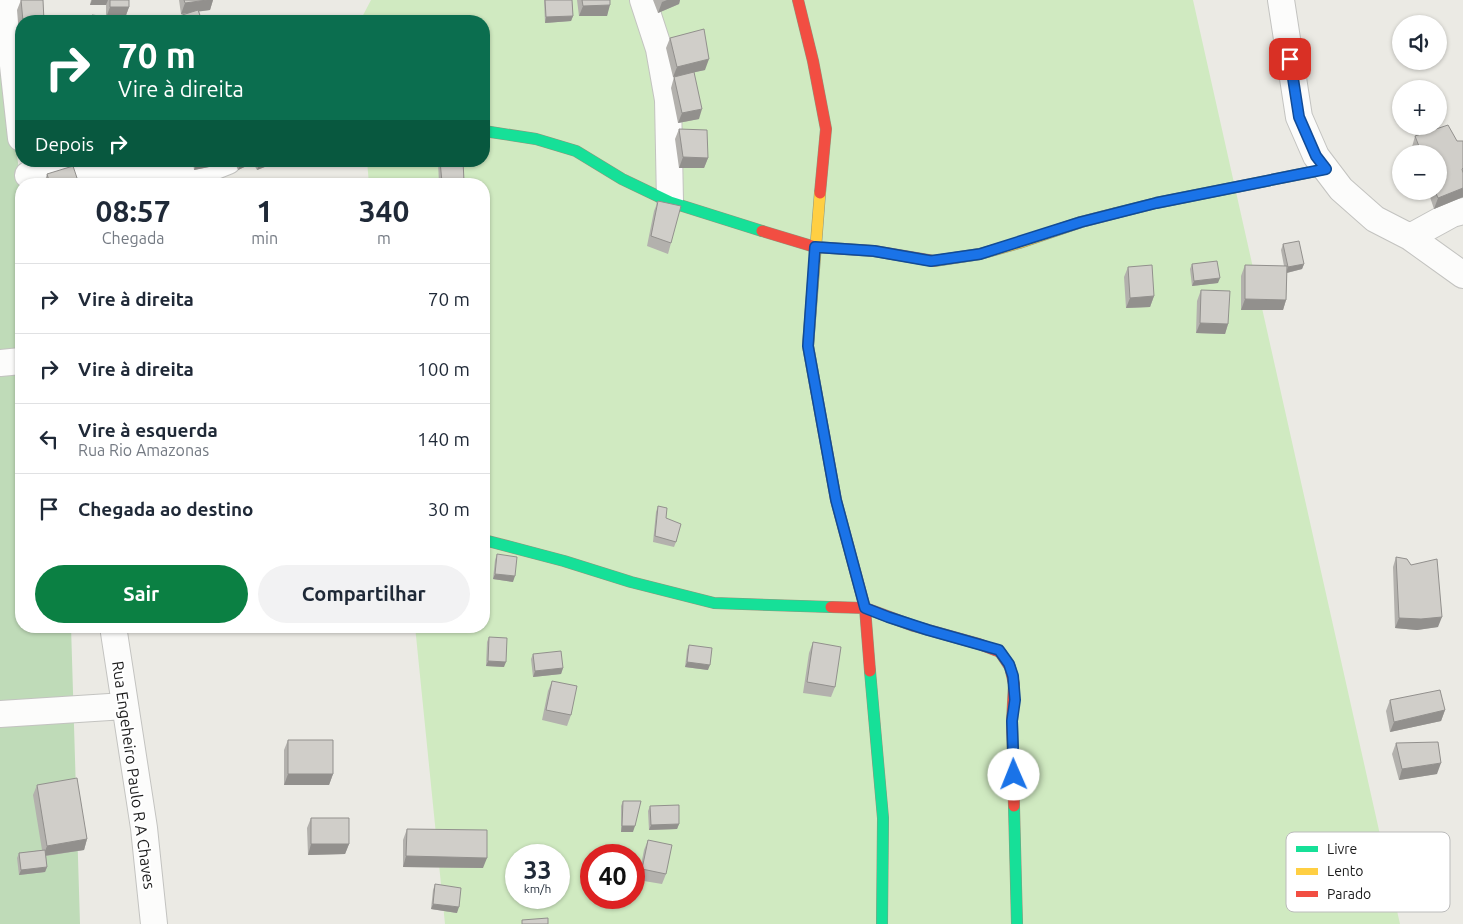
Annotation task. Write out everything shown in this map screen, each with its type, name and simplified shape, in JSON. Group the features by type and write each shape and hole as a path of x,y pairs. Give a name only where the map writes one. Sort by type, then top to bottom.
{"street":[{"path":"8,0 15,84"},
{"path":"643,0 659,49 668,100 670,202"},
{"path":"798,0 813,61 826,129 808,346 836,500 865,608 883,818 882,924"},
{"path":"1281,0 1299,117 1316,156 1341,189 1375,219 1410,237 1463,275"},
{"path":"490,132 536,139 576,150 622,179 670,202 815,247 874,251 931,261 980,254 1081,222 1156,203 1326,169"},
{"path":"28,173 99,170 198,173 213,167"},
{"path":"1410,237 1452,214 1463,211"},
{"path":"0,363 15,362"},
{"path":"490,542 564,561 631,582 714,603 865,608 928,630 999,650 1009,664 1013,676 1015,700 1012,721 1017,924"},
{"name":"Rua Engeheiro Paulo R A Chaves","path":"115,633 144,828 154,924"},
{"path":"0,714 125,706"}],"green space":[{"path":"371,0 1193,0 1379,832 1286,832 1286,912 1397,912 1400,924 445,924 416,633 490,633 490,178 368,178 368,167 490,167 490,15 363,15"},
{"path":"0,29 15,140 15,167 19,167 20,178 15,178 15,633 71,633 80,924 0,924"}],"building":[{"path":"21,0 43,0 44,15 22,15"},
{"path":"110,0 129,0 129,7 110,7"},
{"path":"184,0 207,0 185,3"},
{"path":"545,0 572,0 573,16 546,17"},
{"path":"582,0 610,0 610,5 583,6"},
{"path":"198,10 200,15 182,15"},
{"path":"704,29 709,59 677,67 670,38"},
{"path":"694,72 702,109 682,113 674,77"},
{"path":"1447,125 1457,141 1463,141 1463,188 1447,194 1447,145 1418,145 1415,136 1447,135"},
{"path":"679,129 707,130 708,158 683,157"},
{"path":"73,167 77,178 48,178 47,174"},
{"path":"441,167 463,167 464,178 442,178"},
{"path":"658,201 681,206 671,243 651,236"},
{"path":"1299,241 1304,264 1288,267 1283,244"},
{"path":"1217,261 1220,278 1194,281 1192,264"},
{"path":"1152,265 1154,296 1130,298 1128,267"},
{"path":"1245,265 1287,266 1286,300 1245,299"},
{"path":"1201,290 1230,291 1228,324 1200,323"},
{"path":"658,506 667,508 666,518 681,524 676,542 655,536"},
{"path":"497,554 517,557 515,576 495,574"},
{"path":"1396,557 1407,559 1411,565 1437,559 1442,617 1421,619 1399,618"},
{"path":"489,637 507,638 506,662 488,661"},
{"path":"813,642 841,647 835,687 807,682"},
{"path":"689,645 712,648 710,665 687,662"},
{"path":"561,651 563,668 535,671 533,654"},
{"path":"552,681 577,686 571,715 546,710"},
{"path":"1440,690 1445,710 1394,722 1390,700"},
{"path":"288,740 333,740 333,774 288,774"},
{"path":"1438,742 1441,763 1402,769 1396,743"},
{"path":"77,778 87,839 47,846 37,785"},
{"path":"623,801 641,801 635,826 622,826"},
{"path":"679,805 679,824 651,825 650,806"},
{"path":"311,818 349,818 349,844 311,844"},
{"path":"407,829 487,830 487,858 406,856"},
{"path":"648,840 672,845 666,874 645,870 645,854"},
{"path":"45,850 47,867 21,870 19,853"},
{"path":"435,884 461,888 459,907 433,904"},
{"path":"548,918 548,924 522,924 522,920"}],"traffic: fast":[{"path":"490,132 536,139 576,151 622,179 670,202 762,231"},
{"path":"1116,213 1156,203 1326,169"},
{"path":"490,542 564,561 631,582 714,603 831,607"},
{"path":"870,671 883,818 882,924"},
{"path":"1014,806 1017,924"}],"traffic: slow":[{"path":"816,390 808,346 820,193"},
{"path":"934,261 980,254 1116,213"}],"traffic: jam":[{"path":"798,0 813,61 826,129 820,193"},
{"path":"762,231 815,247 874,251 934,261"},
{"path":"816,390 836,500 865,608 870,671"},
{"path":"831,607 865,608 914,626 979,644 1000,652 1010,667 1014,684 1012,721 1014,806"}],"route":[{"path":"1014,775 1012,721 1015,700 1013,676 1009,664 999,650 928,630 865,608 836,500 808,346 815,247 874,251 931,261 980,254 1081,222 1156,203 1326,169 1316,156 1299,117 1290,59"}]}
